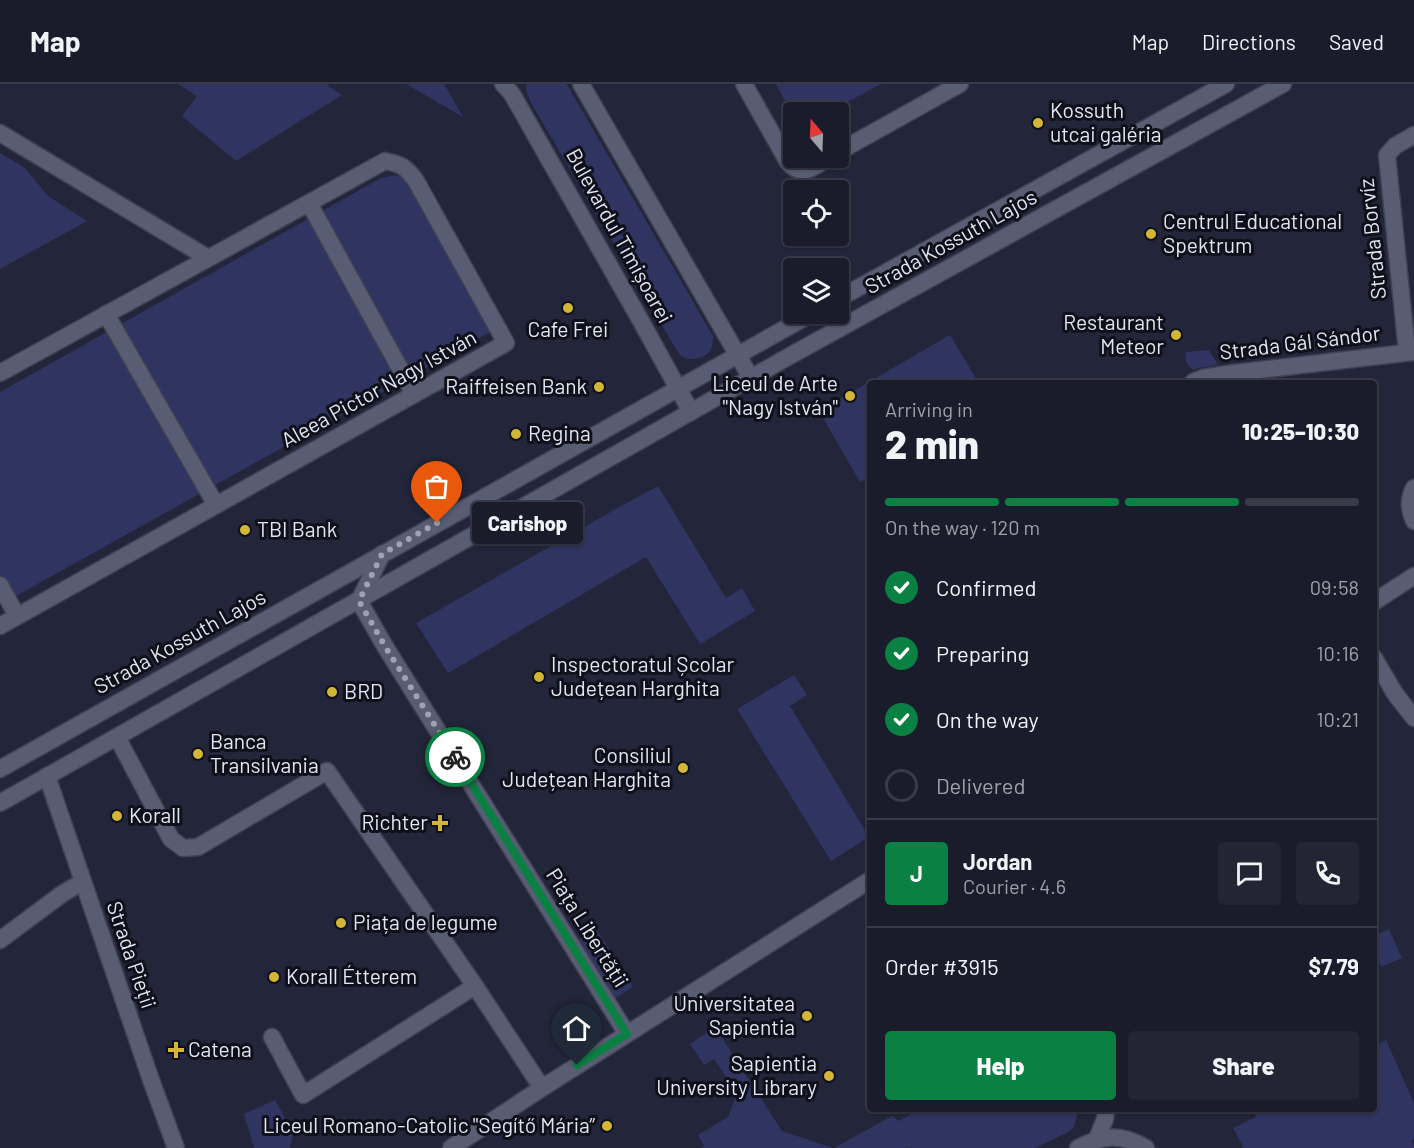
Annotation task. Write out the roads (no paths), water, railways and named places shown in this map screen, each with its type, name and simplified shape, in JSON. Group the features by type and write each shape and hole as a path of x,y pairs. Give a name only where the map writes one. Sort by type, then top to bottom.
{"street":[{"name":"Bulevardul Timișoarei","path":"581,84 751,378"},
{"path":"744,84 783,153"},
{"path":"849,146 960,84"},
{"name":"Strada Kossuth Lajos","path":"849,293 1226,84"},
{"name":"Strada Kossuth Lajos","path":"0,802 751,378 1283,84"},
{"name":"Bulevardul Timișoarei","path":"509,87 691,412"},
{"path":"0,133 208,258"},
{"name":"Strada Borvíz","path":"1411,352 1387,155 1395,146 1414,135"},
{"name":"Aleea Pictor Nagy István","path":"0,372 385,161 399,164 416,181 506,343 0,626"},
{"path":"793,168 800,171 809,168"},
{"path":"1015,201 1043,216"},
{"path":"309,203 414,394"},
{"path":"106,314 216,505"},
{"name":"Strada Kossuth Lajos","path":"0,769 793,324"},
{"name":"Strada Gál Sándor","path":"1198,380 1220,375 1411,352"},
{"path":"1414,488 1409,501 1414,521"},
{"path":"359,601 382,554"},
{"path":"1377,600 1414,576"},
{"path":"0,585 17,616"},
{"name":"Piața Libertății","path":"359,601 627,1034"},
{"path":"1377,663 1396,695 1414,718"},
{"path":"117,737 171,839 183,848 198,847 327,771 475,986 542,1088"},
{"name":"Strada Pieții","path":"47,776 176,1148"},
{"path":"0,940 82,882"},
{"path":"451,1148 867,882"},
{"path":"272,1036 303,1095 475,986"},
{"path":"1097,1139 1106,1112"},
{"path":"1078,1148 1097,1139 1119,1138 1129,1139 1146,1148"}],"place":[{"name":"Kossuth utcai galéria","path":"1038,123"},
{"name":"Centrul Educational Spektrum","path":"1151,234"},
{"name":"Cafe Frei","path":"568,308"},
{"name":"Restaurant Meteor","path":"1176,335"},
{"name":"Raiffeisen Bank","path":"599,387"},
{"name":"Liceul de Arte \"Nagy István\"","path":"850,396"},
{"name":"Regina","path":"516,434"},
{"name":"Carishop","path":"437,523"},
{"name":"TBI Bank","path":"245,530"},
{"name":"Inspectoratul Școlar Județean Harghita","path":"539,677"},
{"name":"BRD","path":"332,692"},
{"name":"Banca Transilvania","path":"198,754"},
{"name":"Consiliul Județean Harghita","path":"683,768"},
{"name":"Korall","path":"117,816"},
{"name":"Richter","path":"440,823"},
{"name":"Piața de legume","path":"341,923"},
{"name":"Korall Étterem","path":"274,977"},
{"name":"Universitatea Sapientia","path":"807,1016"},
{"name":"Catena","path":"176,1050"},
{"name":"Sapientia University Library","path":"829,1076"},
{"name":"Liceul Romano-Catolic \"Segítő Mária”","path":"607,1126"}]}
